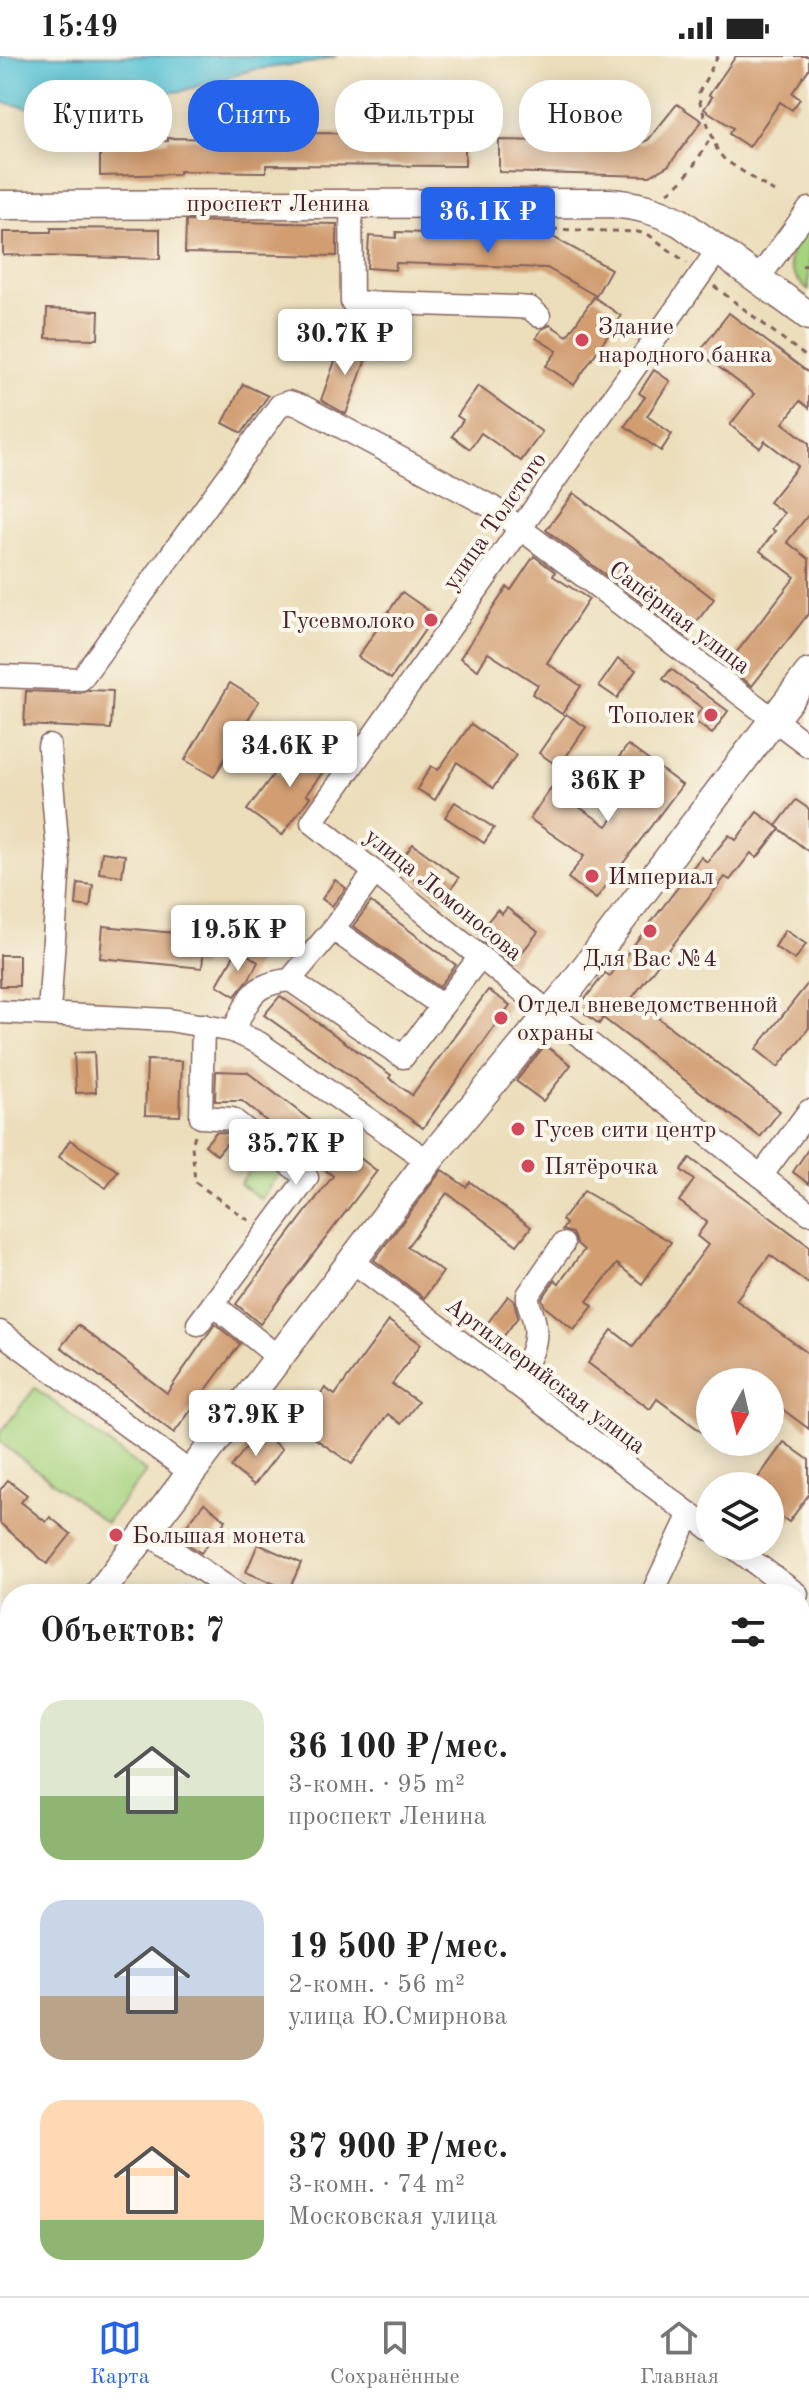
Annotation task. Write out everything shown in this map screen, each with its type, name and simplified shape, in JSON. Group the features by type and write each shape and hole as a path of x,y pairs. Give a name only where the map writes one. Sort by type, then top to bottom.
{"main road":[{"name":"проспект Ленина","path":"0,205 351,202 637,205 671,217 809,316"},
{"path":"107,1584 428,1161 550,1013 809,673"}],"street":[{"path":"351,202 352,302 517,307 530,308 539,316"},
{"path":"758,279 809,209"},
{"name":"улица Толстого","path":"312,822 718,250"},
{"name":"Сапёрная улица","path":"0,676 81,679 280,405 289,402 304,407 492,507 809,746"},
{"path":"49,746 59,864 49,1013"},
{"name":"улица Ломоносова","path":"312,822 550,1013 809,1213"},
{"path":"290,980 375,872"},
{"path":"333,929 442,1006"},
{"path":"233,1031 252,994 267,982 290,980 403,1057 480,957"},
{"path":"0,1012 203,1025 233,1031 259,1043 428,1161"},
{"path":"198,1324 307,1178 232,1119 201,1117 203,1025"},
{"path":"761,1176 809,1111"},
{"path":"514,1383 531,1357 534,1345 536,1331 528,1295 563,1244"},
{"name":"Артиллерийская улица","path":"352,1261 696,1518"},
{"path":"213,1304 279,1358"},
{"path":"0,1332 191,1473"},
{"path":"657,1584 690,1514"},
{"path":"146,1532 222,1584"},
{"path":"751,1560 783,1584"}],"path":[{"path":"718,56 699,92 718,152 725,160 774,192"},
{"path":"478,227 638,232 649,235 809,359"},
{"path":"802,266 809,265"},
{"path":"201,1117 192,1145 195,1182 267,1232"}],"green space":[{"path":"809,226 809,290 794,274 790,258 796,243"},
{"path":"259,1157 280,1172 261,1199 240,1184"},
{"path":"35,1388 146,1472 106,1523 0,1442 0,1433"}],"water":[{"path":"0,56 337,56 252,70 219,80 188,80 188,89 172,92 172,80 24,80 24,107 0,102"}],"building":[{"path":"736,56 809,56 809,69 792,93 800,99 792,110 780,102 749,147 729,134 733,128 704,109 712,97 709,95"},
{"path":"677,104 702,121 669,165 650,176 499,172 499,152 503,152 503,140 519,140 519,152 651,152 651,136"},
{"path":"319,133 335,133 335,152 465,152 465,166 266,165 266,172 179,171 179,174 100,176 100,152 172,152 172,138 188,138 188,152 319,152"},
{"path":"186,221 337,224 337,256 185,253"},
{"path":"51,228 160,229 160,259 3,255 3,232 51,232"},
{"path":"396,232 553,237 611,269 596,296 547,268 396,263 395,270 367,268 369,236 396,238"},
{"path":"594,297 621,316 574,385 546,366 557,351 536,338 542,329 550,325 567,336"},
{"path":"47,309 99,311 98,339 46,338"},
{"path":"729,313 809,373 809,408 800,401 783,423 809,443 809,514 787,542 809,559 809,613 752,686 726,666 795,577 760,551 784,513 769,502 798,466 765,441 760,448 730,425 754,394 699,352"},
{"path":"340,347 370,348 346,414 321,400"},
{"path":"654,370 670,381 647,416 672,434 661,451 625,426 645,397 639,393"},
{"path":"243,384 268,396 242,433 223,423"},
{"path":"478,386 542,432 521,461 481,433 470,449 452,436 463,420 457,416"},
{"path":"574,493 714,599 686,636 546,530"},
{"path":"534,556 555,572 553,576 589,599 547,663 581,686 562,714 532,694 538,685 488,653 478,670 460,658 507,587 511,590"},
{"path":"402,592 435,615 391,679 358,657"},
{"path":"618,659 636,670 617,698 599,686"},
{"path":"671,669 728,711 712,734 693,720 702,708 663,679"},
{"path":"230,683 259,701 214,777 185,760"},
{"path":"89,690 113,691 111,729 24,725 26,691 80,693"},
{"path":"566,714 586,727 559,767 539,753"},
{"path":"471,724 516,755 493,788 457,762 435,800 417,789 431,766 438,770"},
{"path":"309,740 333,758 282,835 247,810 275,772 282,777"},
{"path":"628,745 682,785 596,899 568,878 584,856 530,819 551,788 607,826 643,779 617,760"},
{"path":"796,800 809,809 809,852 776,826"},
{"path":"455,802 494,828 484,843 445,817"},
{"path":"757,812 780,829 757,858 751,853 730,880 725,877 632,998 780,1111 760,1137 603,1018 599,1024 578,1008 605,973 610,976 701,857 707,862 729,835 736,840"},
{"path":"413,844 459,878 443,900 397,866"},
{"path":"102,852 125,855 122,876 99,873"},
{"path":"335,880 346,888 332,906 322,899"},
{"path":"78,883 93,885 90,907 76,905"},
{"path":"371,902 456,965 439,987 353,926"},
{"path":"507,908 538,932 512,965 482,941 484,938 478,933 497,910 502,914"},
{"path":"103,926 205,936 202,968 100,958"},
{"path":"785,930 806,944 795,960 775,947"},
{"path":"238,948 258,962 235,996 217,985"},
{"path":"0,955 19,955 19,986 0,986"},
{"path":"809,982 809,1028 778,1067 756,1049"},
{"path":"488,990 510,1005 423,1128 264,1015 280,996 391,1075 389,1078 412,1095"},
{"path":"545,1045 571,1065 543,1101 516,1081"},
{"path":"94,1052 96,1092 76,1093 74,1053"},
{"path":"147,1060 182,1061 180,1116 145,1115"},
{"path":"216,1071 247,1072 377,1171 260,1324 236,1304 333,1176 242,1101 215,1101"},
{"path":"216,1132 232,1137 217,1155 205,1145"},
{"path":"70,1140 118,1171 106,1188 59,1157"},
{"path":"809,1148 809,1184 793,1172"},
{"path":"690,1158 809,1246 809,1284 770,1255 736,1300 809,1354 809,1429 784,1410 784,1368 696,1368 696,1428 657,1399 650,1409 588,1363 612,1330 633,1346 708,1245 697,1236 707,1222 679,1201 694,1180 681,1170"},
{"path":"442,1170 466,1187 470,1182 531,1227 517,1245 447,1193 407,1247 443,1272 424,1298 374,1260"},
{"path":"584,1191 671,1242 642,1284 617,1264 587,1301 593,1306 574,1330 545,1307 542,1299 555,1280 559,1283 584,1250 572,1233 562,1230 566,1224 562,1220"},
{"path":"508,1296 514,1301 518,1317 503,1337 486,1325"},
{"path":"389,1321 421,1344 392,1384 418,1402 401,1424 388,1414 352,1464 297,1426 325,1388 335,1395"},
{"path":"215,1324 240,1344 174,1433 61,1347 78,1325 167,1393"},
{"path":"259,1431 282,1449 254,1485 231,1467"},
{"path":"784,1442 809,1460 809,1494 789,1522 784,1519 784,1472 762,1472 774,1456 784,1456"},
{"path":"8,1480 27,1495 21,1502 46,1522 50,1517 71,1534 47,1564 0,1523 0,1490"},
{"path":"204,1503 226,1520 201,1553 178,1537"},
{"path":"258,1544 301,1563 292,1584 275,1584 246,1572"}],"place":[{"name":"Здание народного банка","path":"582,340"},
{"name":"Гусевмолоко","path":"431,620"},
{"name":"Тополек","path":"711,715"},
{"name":"Империал","path":"592,876"},
{"name":"Для Вас №4","path":"650,931"},
{"name":"Отдел вневедомственной охраны","path":"501,1018"},
{"name":"Гусев сити центр","path":"518,1129"},
{"name":"Пятёрочка","path":"528,1166"},
{"name":"Большая монета","path":"116,1535"}]}
